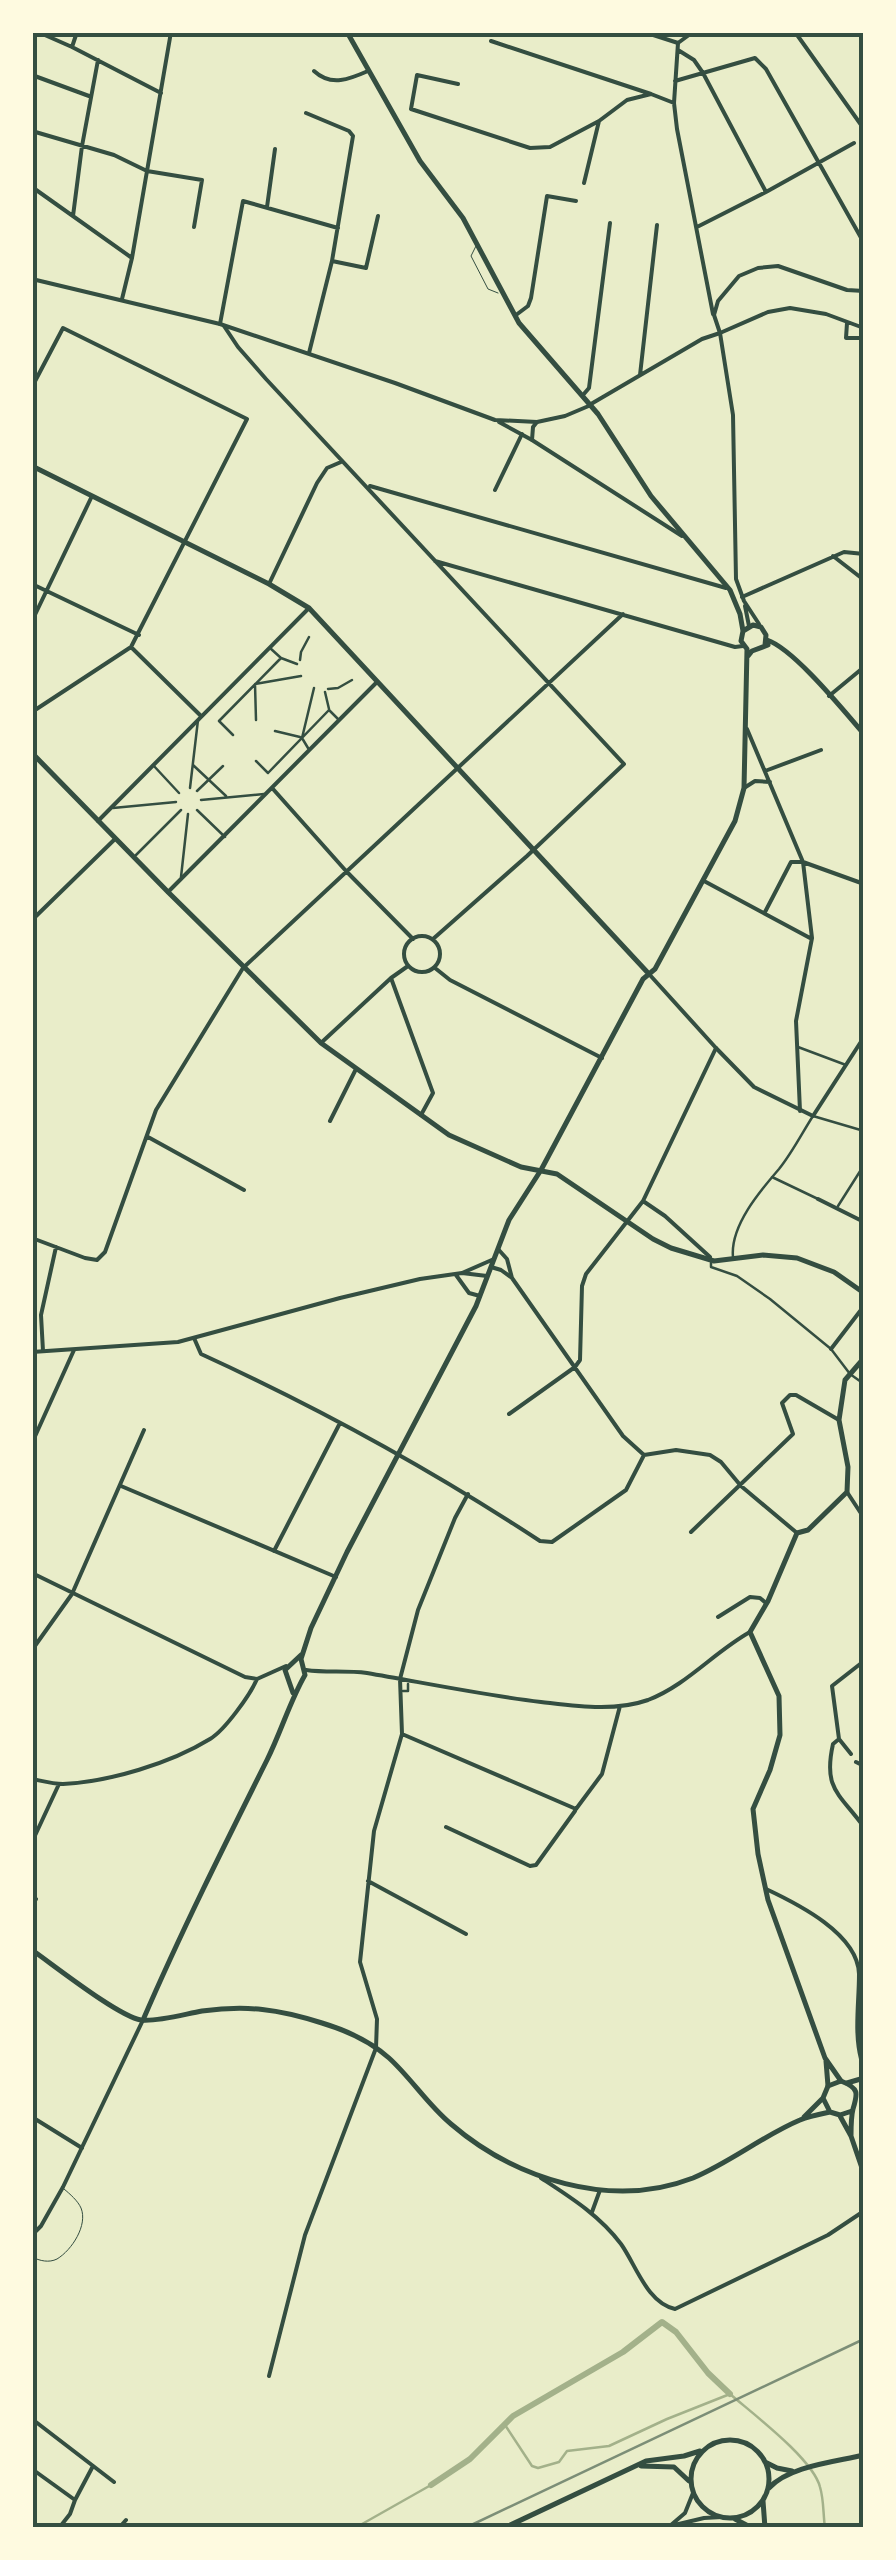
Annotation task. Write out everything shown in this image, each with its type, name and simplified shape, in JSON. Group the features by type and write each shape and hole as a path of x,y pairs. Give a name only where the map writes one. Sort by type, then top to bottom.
{"main road":[{"path":"142,2020 281,1732 301,1682 302,1653 311,1628 480,1296 509,1220 643,979 655,969 704,882 736,821 744,788 746,629 730,590 664,512 591,404 538,346 516,315 463,218 420,161 347,32"},
{"path":"32,466 269,584 309,608 649,974"},
{"path":"746,629 761,627 766,643"},
{"path":"745,648 757,651 766,643 776,644 863,732"},
{"path":"34,759 321,1043 449,1135 521,1166 557,1174 671,1248 712,1261 762,1255 797,1258 834,1272 864,1293"},
{"path":"32,1950 121,2012 142,2020 228,2008 264,2008 332,2026 376,2048 446,2120 498,2158 542,2178 582,2188 652,2188 690,2179 800,2120 823,2098 828,2086 826,2058 766,1889 752,1809 770,1770 780,1735 779,1696 750,1632 797,1533 808,1530 847,1492 848,1467 838,1420 845,1380 864,1358"},
{"path":"293,1696 286,1666 301,1668"},
{"path":"288,1680 301,1682"},
{"path":"826,2058 852,2087 857,2099"},
{"path":"828,2086 864,2078"},
{"path":"851,2136 852,2110 864,2093"},
{"path":"823,2098 830,2112"},
{"path":"800,2120 852,2110"},
{"path":"840,2115 864,2174"},
{"path":"504,2528 633,2467 735,2440 752,2447 768,2471 764,2528"},
{"path":"707,2448 691,2473 693,2493 705,2509 752,2528"},
{"path":"767,2490 780,2477 796,2471 864,2455"},
{"path":"764,2461 796,2471"},
{"path":"633,2467 674,2467 691,2484"},
{"path":"732,2518 750,2512 764,2498"}],"street":[{"path":"38,32 161,93"},
{"path":"72,47 77,32"},
{"path":"122,299 172,32"},
{"path":"644,32 678,46 694,60 766,192"},
{"path":"693,32 678,46 674,103 733,415 736,579 743,599 761,627"},
{"path":"795,32 864,128"},
{"path":"491,42 674,103"},
{"path":"675,81 755,58 766,69 864,243"},
{"path":"73,216 98,60"},
{"path":"314,71 321,77 341,81 368,71"},
{"path":"458,84 418,75 411,108 530,148 550,147 599,121 628,100 650,94"},
{"path":"32,76 90,97"},
{"path":"306,113 350,131 353,136 332,261 308,355"},
{"path":"584,183 599,121"},
{"path":"32,131 114,155 147,171 202,180 194,227"},
{"path":"697,228 854,144"},
{"path":"267,206 275,148"},
{"path":"32,187 132,258"},
{"path":"516,315 528,306 531,298 547,196 576,202"},
{"path":"338,228 247,200 242,203 222,325 247,358 624,764 433,939"},
{"path":"332,261 366,268 378,216"},
{"path":"582,395 589,388 610,223"},
{"path":"640,378 657,226"},
{"path":"714,316 718,301 739,276 758,268 778,266 846,290 864,291"},
{"path":"32,279 222,325 495,420 686,539"},
{"path":"495,420 537,422 566,416 640,378 702,338 768,312 790,308 826,314 862,327 862,366"},
{"path":"847,322 846,338 862,338"},
{"path":"32,388 63,328 247,419 131,647 32,712"},
{"path":"532,440 537,422"},
{"path":"495,490 522,434"},
{"path":"269,584 317,483 327,468 343,461"},
{"path":"365,484 730,590"},
{"path":"32,621 92,496"},
{"path":"650,516 664,512"},
{"path":"743,599 833,556 844,552 864,554"},
{"path":"833,556 864,580"},
{"path":"436,561 745,648"},
{"path":"722,579 736,579"},
{"path":"32,584 139,635"},
{"path":"743,599 746,629"},
{"path":"97,821 309,608"},
{"path":"32,1238 85,1258 97,1260 105,1252 164,1094 243,968 623,614"},
{"path":"270,648 280,658 298,662 309,638"},
{"path":"131,647 200,717"},
{"path":"233,735 219,721 280,658"},
{"path":"829,696 864,667"},
{"path":"255,684 301,676"},
{"path":"340,720 330,710 327,691 352,680"},
{"path":"168,892 378,682"},
{"path":"255,684 256,720"},
{"path":"302,738 314,688"},
{"path":"256,761 268,773 330,710"},
{"path":"190,788 200,717"},
{"path":"746,726 802,862 812,938 796,1021 800,1111"},
{"path":"275,731 302,738 310,750"},
{"path":"765,771 822,750"},
{"path":"192,764 226,796"},
{"path":"153,765 179,792"},
{"path":"197,792 223,766"},
{"path":"744,788 755,781 770,782"},
{"path":"272,789 413,939"},
{"path":"201,800 267,794"},
{"path":"110,808 176,802"},
{"path":"134,858 180,810"},
{"path":"197,810 224,837"},
{"path":"180,881 188,814"},
{"path":"32,920 115,839"},
{"path":"765,912 790,862 802,862 864,884"},
{"path":"704,882 812,938"},
{"path":"413,939 433,939 441,954 434,968 422,972 408,966 404,956 413,939"},
{"path":"321,1043 408,966"},
{"path":"434,968 450,980 602,1058"},
{"path":"649,974 754,1087 800,1111 864,1131"},
{"path":"392,978 433,1093 421,1115"},
{"path":"733,1258 732,1244 745,1216 843,1076 864,1037"},
{"path":"796,1046 846,1066"},
{"path":"508,1414 580,1360 582,1286 586,1274 643,1201 716,1048"},
{"path":"330,1122 356,1069"},
{"path":"851,1128 853,1122"},
{"path":"146,1136 244,1190"},
{"path":"836,1208 864,1164"},
{"path":"771,1177 864,1222"},
{"path":"643,1201 665,1216 712,1261 710,1267 737,1276 759,1291 831,1349 850,1374 864,1384"},
{"path":"43,1351 41,1315 56,1247"},
{"path":"498,1249 507,1259 512,1278"},
{"path":"459,1274 494,1259"},
{"path":"491,1267 512,1278 622,1436 644,1455 676,1450 710,1455 797,1533"},
{"path":"459,1274 469,1293 480,1296"},
{"path":"32,1352 160,1345 420,1278 488,1276"},
{"path":"831,1349 864,1306"},
{"path":"194,1338 201,1354 340,1422 468,1494 540,1541 552,1542 626,1490 644,1455"},
{"path":"32,1443 74,1350"},
{"path":"691,1532 793,1434 782,1402 790,1394 838,1420"},
{"path":"274,1551 340,1422"},
{"path":"32,1650 72,1594 144,1430"},
{"path":"838,1484 864,1518"},
{"path":"121,1486 336,1577"},
{"path":"269,2376 305,2235 376,2048 376,2019 360,1962 374,1831 402,1734 400,1679 418,1610 468,1494"},
{"path":"855,1504 864,1502"},
{"path":"32,1574 245,1678 257,1679 286,1666"},
{"path":"718,1616 750,1596 766,1603"},
{"path":"301,1668 314,1672 354,1671 552,1704 620,1706 648,1700 691,1676 734,1640 750,1632"},
{"path":"851,1754 838,1739 832,1686 864,1662"},
{"path":"273,1674 288,1680"},
{"path":"32,1780 60,1784 109,1779 160,1762 213,1738 252,1691 257,1679"},
{"path":"403,1691 408,1691 408,1684"},
{"path":"446,1827 530,1866 536,1865 602,1774 620,1706"},
{"path":"402,1734 576,1810"},
{"path":"838,1739 832,1744 828,1776 864,1827"},
{"path":"856,1762 864,1766"},
{"path":"32,1842 60,1784"},
{"path":"368,1882 466,1934"},
{"path":"766,1889 834,1928 855,1954 859,1969 857,2044 862,2059"},
{"path":"32,2235 63,2187 142,2020"},
{"path":"32,2117 82,2148"},
{"path":"542,2178 592,2212 617,2238 645,2285 662,2304 675,2309 806,2246 864,2211"},
{"path":"592,2212 600,2190"},
{"path":"32,2419 114,2482"},
{"path":"59,2528 93,2466"},
{"path":"32,2469 75,2500"},
{"path":"670,2526 684,2513 693,2493"},
{"path":"662,2528 722,2517"},
{"path":"119,2528 126,2520"}],"lane":[{"path":"477,244 471,256 488,290 503,294"},
{"path":"32,2258 43,2262 56,2260 83,2224 80,2207 63,2187"}],"waterway":[{"path":"431,2485 470,2459 513,2416 623,2352 662,2322 676,2332 730,2394"},
{"path":"505,2425 532,2466 538,2468 559,2462 567,2451 609,2446 730,2394 806,2463 821,2492 825,2528"},
{"path":"355,2528 431,2485"}],"railway":[{"path":"465,2528 864,2339"}]}
